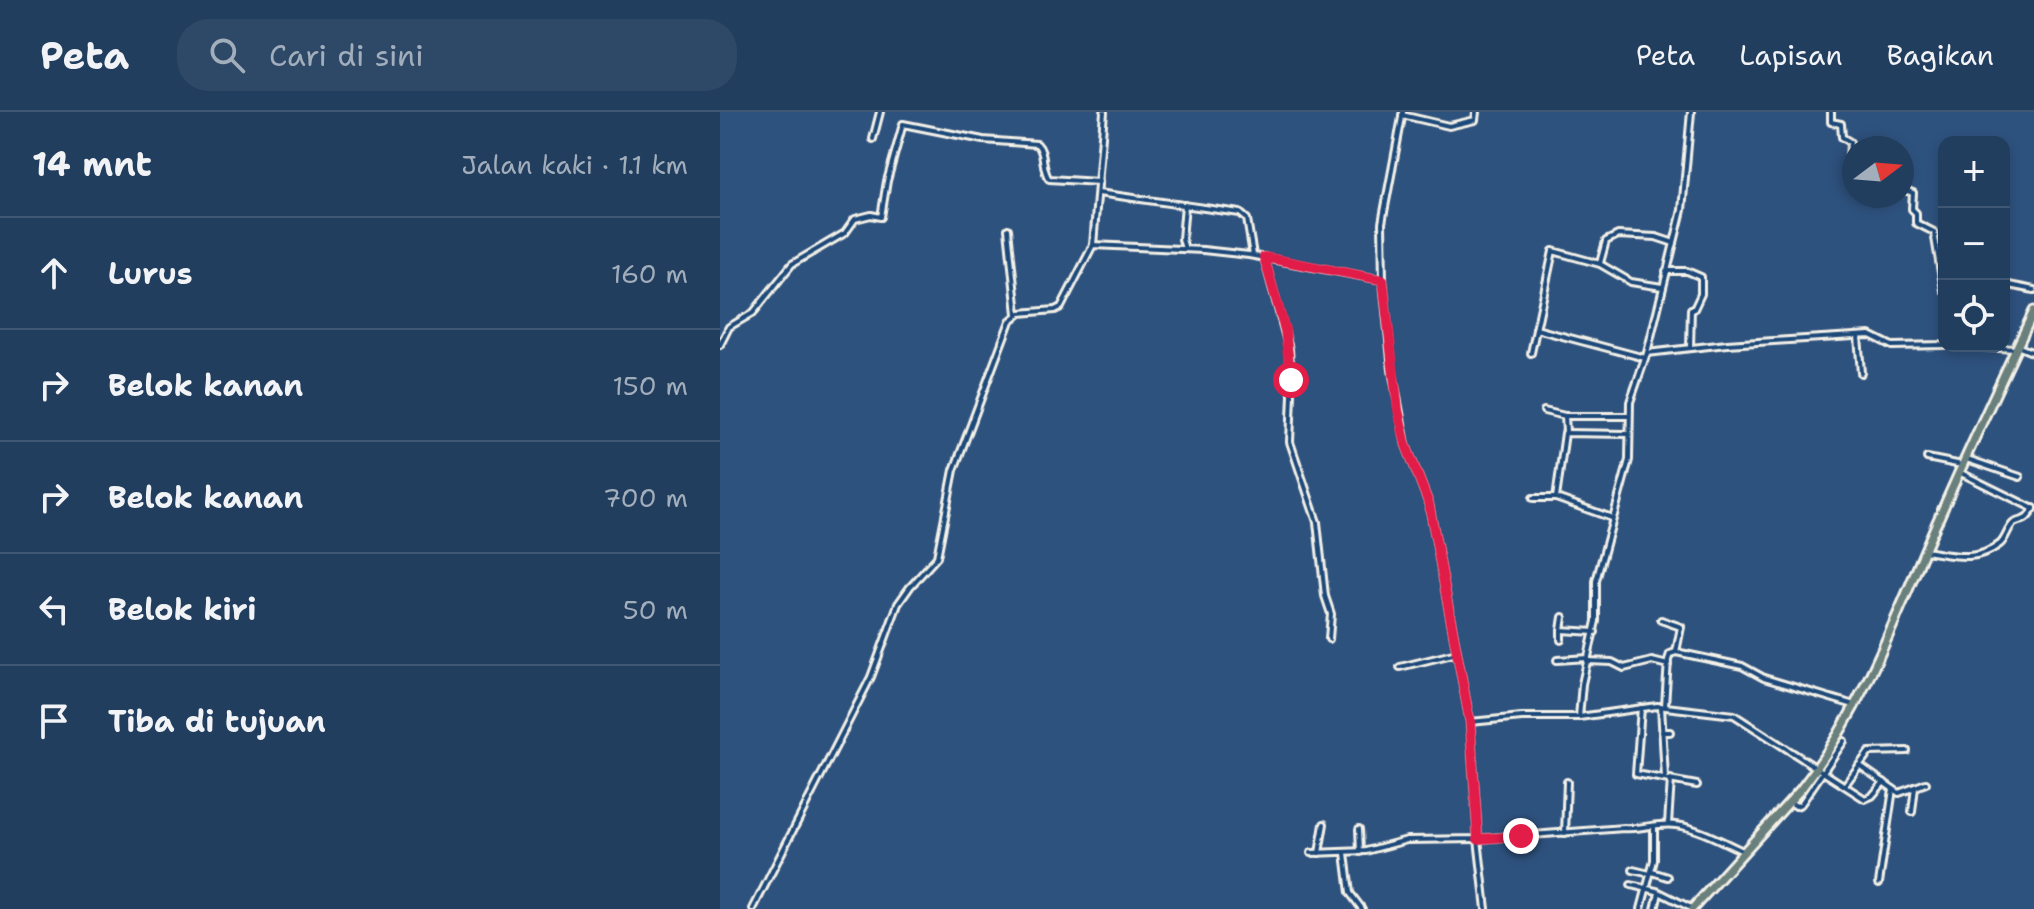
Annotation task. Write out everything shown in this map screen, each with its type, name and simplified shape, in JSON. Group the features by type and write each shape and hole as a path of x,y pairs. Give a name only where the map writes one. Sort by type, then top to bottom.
{"main road":[{"path":"1692,909 1820,770 1879,658 1962,465 2034,311"}],"street":[{"path":"873,139 880,112"},
{"path":"753,909 871,677 898,604 937,557 954,470 1010,321 1017,314 1061,307 1093,245 1104,112"},
{"path":"1476,112 1475,120 1453,126 1402,114 1382,218 1383,280 1392,370 1406,445 1429,504 1470,722 1486,909"},
{"path":"1579,717 1595,632 1596,581 1629,460 1632,395 1646,356 1682,210 1691,112"},
{"path":"1831,112 1831,122 1841,125 1842,137"},
{"path":"720,345 729,327 753,313 792,264 845,233 855,219 871,215 881,217 902,124 983,140 1037,144 1042,150 1047,178 1099,182"},
{"path":"1098,193 1243,214 1250,231 1253,255"},
{"path":"1185,205 1182,239 1185,249"},
{"path":"1912,208 1916,213 1916,223 1934,230 1942,280"},
{"path":"1008,229 1017,314"},
{"path":"1600,264 1606,241 1618,235 1656,237 1674,243"},
{"path":"1093,245 1253,255 1383,280"},
{"path":"1531,353 1553,251 1600,264 1631,282 1662,287"},
{"path":"1264,257 1289,349 1292,395 1290,442 1317,522 1325,598 1331,614 1329,639"},
{"path":"1665,271 1687,271 1701,277 1701,294 1694,309 1691,309 1690,348"},
{"path":"2010,285 2034,290"},
{"path":"1536,329 1646,356 1690,348 1872,335 1892,346 1938,345"},
{"path":"1858,336 1861,373"},
{"path":"2010,348 2034,353"},
{"path":"1552,405 1552,413"},
{"path":"1544,411 1565,416 1629,416"},
{"path":"1556,498 1566,432 1565,416"},
{"path":"1566,432 1629,434"},
{"path":"1927,458 2020,477"},
{"path":"1925,551 1982,556 2005,540 2013,525 2024,522 2032,508 1962,465"},
{"path":"1533,498 1556,498 1612,518"},
{"path":"1561,640 1563,617"},
{"path":"1661,620 1681,627 1676,652"},
{"path":"1561,630 1595,632"},
{"path":"1667,825 1668,778 1662,732 1669,655 1676,652 1742,666 1764,678 1854,705"},
{"path":"1400,667 1457,653"},
{"path":"1557,660 1612,662 1624,668 1652,661 1668,665"},
{"path":"1470,722 1522,717 1579,717 1663,706 1734,715 1866,799 1884,782"},
{"path":"1641,708 1636,773 1697,785"},
{"path":"1662,732 1670,732"},
{"path":"1820,770 1844,741"},
{"path":"1845,785 1869,752 1907,751"},
{"path":"1859,765 1900,793 1926,783"},
{"path":"1565,833 1567,782"},
{"path":"1912,812 1915,787"},
{"path":"1879,883 1893,789"},
{"path":"1319,853 1324,824"},
{"path":"1311,853 1360,852 1407,840 1478,839 1667,825 1686,827 1743,851"},
{"path":"1654,826 1656,845 1642,906 1654,909 1659,893"},
{"path":"1359,829 1360,852"},
{"path":"1345,853 1350,893 1362,909"},
{"path":"1633,870 1668,877"},
{"path":"1631,885 1647,888 1692,909"}],"route":[{"path":"1291,380 1285,330 1264,257 1383,280 1398,410 1406,445 1429,504 1470,722 1478,839 1521,836"}]}
